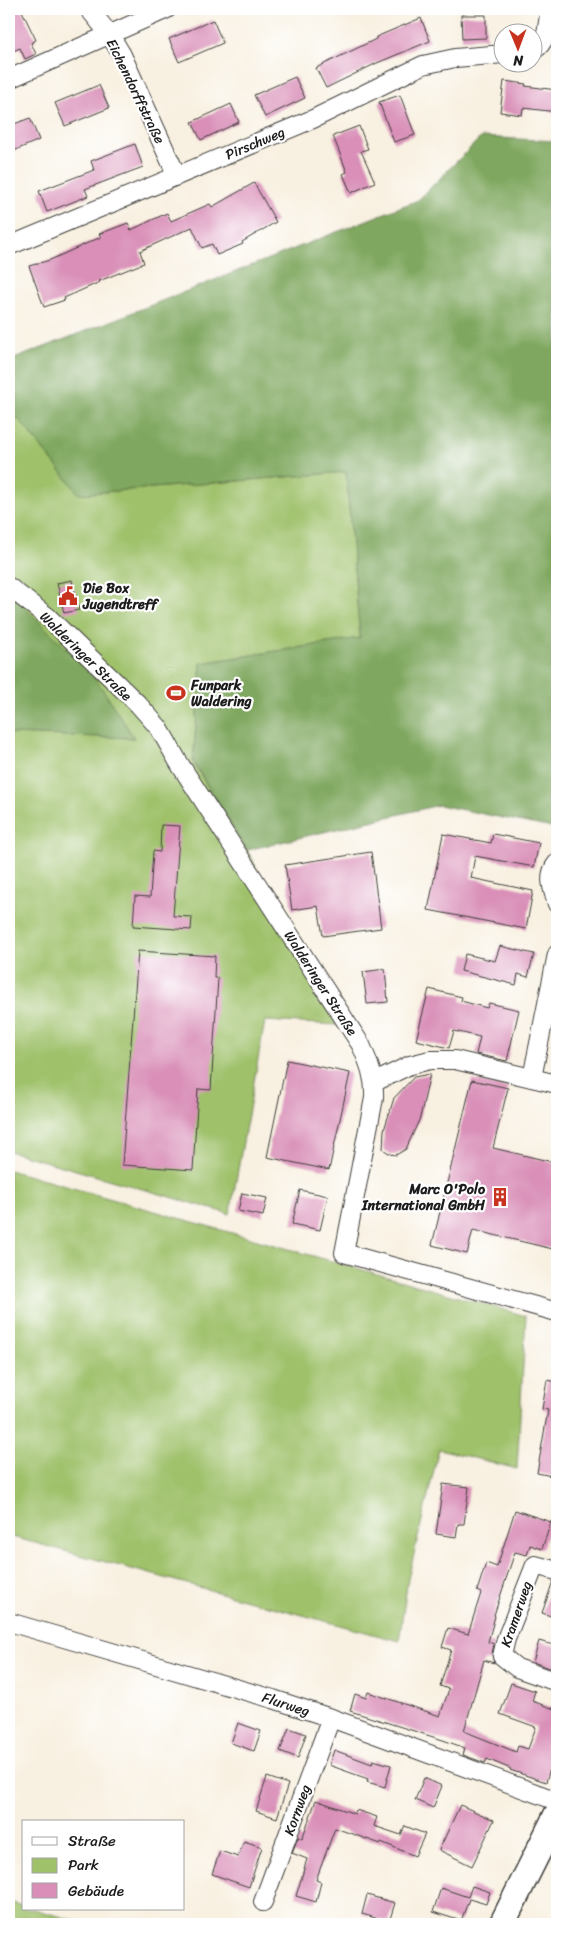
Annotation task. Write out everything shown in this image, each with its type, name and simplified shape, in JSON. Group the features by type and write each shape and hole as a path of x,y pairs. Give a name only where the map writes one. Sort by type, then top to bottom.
{"main road":[{"path":"502,1924 557,1814"}],"street":[{"name":"Eichendorffstraße","path":"89,9 110,35 122,55 178,176"},
{"path":"9,79 166,9"},
{"path":"544,40 550,9"},
{"name":"Pirschweg","path":"9,246 313,119 424,65 455,58 494,55"},
{"name":"Walderinger Straße","path":"9,587 48,617 138,704 159,728 179,764 361,1045 371,1067 375,1082 374,1098 344,1253 557,1312"},
{"path":"557,863 552,870 551,884 557,904"},
{"path":"532,1078 557,954"},
{"path":"375,1082 410,1065 430,1060 455,1060 557,1084"},
{"name":"Kramerweg","path":"557,1571 534,1565 506,1639 502,1656 517,1668 557,1682"},
{"name":"Flurweg","path":"9,1622 263,1696 331,1718 557,1801"},
{"name":"Kornweg","path":"263,1902 331,1718"}],"green space":[{"path":"481,137 557,141 557,829 439,805 247,850 193,762 201,663 360,638 346,472 79,494 18,418 9,422 9,361 418,200"},
{"path":"18,418 79,494 346,472 360,638 201,663 193,763 247,850 337,1025 265,1021 230,1214 9,1151 9,734 134,738 9,592 9,422"},
{"path":"9,592 94,676 134,738 9,734"},
{"path":"9,1170 526,1316 517,1469 439,1449 408,1579 399,1641 9,1536"},
{"path":"9,1902 22,1905 22,1910 38,1910 87,1924 9,1924"}],"building":[{"path":"9,9 21,9 36,40 31,43 36,54 25,59 20,48 9,53"},
{"path":"461,15 486,15 486,38 462,39"},
{"path":"421,18 430,41 377,63 326,88 316,68 376,39 376,37"},
{"path":"213,20 223,43 179,62 169,39"},
{"path":"295,77 305,98 265,117 254,95"},
{"path":"504,81 557,90 557,112 523,108 522,115 500,112"},
{"path":"99,85 109,108 65,126 55,103"},
{"path":"400,95 415,135 394,142 379,102"},
{"path":"231,104 239,122 201,140 192,122"},
{"path":"30,118 39,140 9,153 9,126"},
{"path":"359,126 368,149 361,151 375,182 351,193 343,174 347,172 333,136"},
{"path":"135,144 143,167 85,189 88,196 47,212 39,191 94,170 91,161"},
{"path":"254,183 276,222 242,242 243,244 217,255 212,244 202,248 192,227 140,251 144,263 99,281 64,298 65,300 44,307 29,266 50,260 101,237 99,234 128,223 131,230 167,213 171,221 210,204 212,207"},
{"name":"Die Box Jugendtreff","path":"72,580 79,610 64,613 57,583"},
{"path":"161,825 180,826 173,916 192,917 191,930 133,926 135,896 150,897 153,851 160,852"},
{"path":"443,834 491,843 493,834 539,843 534,867 475,856 471,878 533,891 526,929 428,910"},
{"path":"371,852 381,928 323,936 318,906 292,910 285,865"},
{"path":"500,946 534,954 528,977 518,974 516,985 461,971 465,954 495,961"},
{"path":"138,951 215,956 214,978 218,978 211,1090 198,1089 193,1170 122,1165"},
{"path":"385,969 388,1002 367,1004 363,972"},
{"path":"429,989 462,997 461,1001 487,1008 489,1003 519,1010 507,1061 476,1054 480,1037 454,1031 449,1048 416,1040"},
{"path":"287,1060 350,1073 329,1170 267,1157"},
{"path":"430,1074 420,1118 406,1149 396,1155 390,1154 383,1149 384,1130 394,1098 414,1077"},
{"name":"Marc O'Polo International GmbH","path":"472,1080 508,1088 493,1148 557,1163 557,1250 473,1230 467,1254 432,1245"},
{"path":"300,1190 328,1196 320,1230 292,1224"},
{"path":"242,1193 267,1198 263,1216 238,1211"},
{"path":"547,1380 557,1382 557,1477 537,1473 548,1410 542,1409"},
{"path":"443,1484 469,1487 464,1524 458,1524 456,1537 436,1534"},
{"path":"515,1510 551,1522 542,1549 530,1545 527,1555 515,1552 494,1615 488,1642 494,1644 492,1654 494,1663 484,1660 464,1731 516,1752 518,1746 528,1749 536,1727 500,1714 511,1683 535,1691 532,1701 557,1710 557,1746 546,1782 510,1770 487,1759 485,1763 463,1755 465,1748 443,1740 350,1711 355,1694 366,1698 368,1692 440,1716 449,1689 440,1686 451,1650 442,1647 448,1628 468,1634 481,1593 477,1591 486,1563 497,1567"},
{"path":"553,1581 557,1581 557,1618 542,1613"},
{"path":"539,1641 557,1646 555,1670 533,1662"},
{"path":"238,1723 261,1731 254,1751 231,1743"},
{"path":"289,1728 306,1734 298,1758 280,1751"},
{"path":"334,1750 372,1764 373,1760 391,1765 385,1787 367,1782 368,1779 329,1765"},
{"path":"267,1777 288,1784 277,1818 256,1811"},
{"path":"424,1778 442,1786 433,1808 415,1800"},
{"path":"316,1800 355,1814 356,1810 377,1817 374,1826 401,1835 405,1826 425,1834 415,1856 381,1842 381,1844 335,1828 316,1880 321,1882 316,1902 296,1896 307,1859 292,1853 298,1837 302,1839"},
{"path":"460,1805 494,1820 472,1866 439,1850"},
{"path":"244,1841 262,1847 249,1887 212,1874 220,1851 238,1857"},
{"path":"472,1886 490,1892 486,1904 469,1899 461,1921 433,1912 441,1888 468,1897"},
{"path":"367,1895 395,1903 389,1922 362,1914"}],"place":[{"name":"Die Box Jugendtreff","path":"68,596"},
{"name":"Funpark Waldering","path":"176,693"},
{"name":"Marc O'Polo International GmbH","path":"500,1197"}]}
